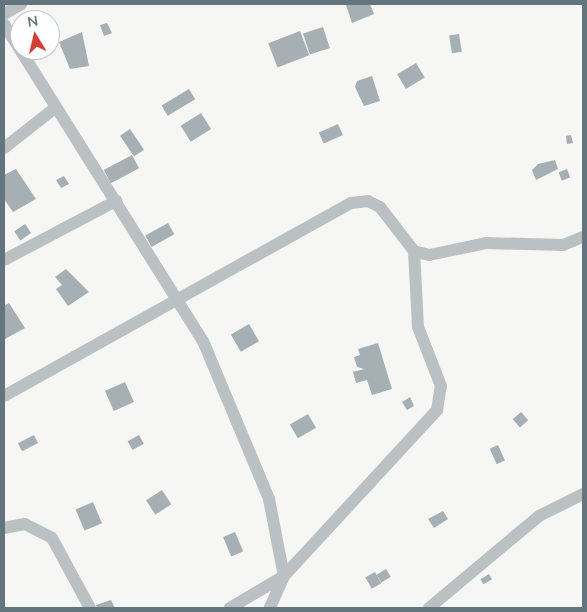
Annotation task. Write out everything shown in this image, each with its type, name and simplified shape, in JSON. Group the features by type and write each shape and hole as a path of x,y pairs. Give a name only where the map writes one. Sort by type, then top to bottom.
{"street":[{"path":"4,14 21,4"},
{"path":"4,24 55,108 179,300 250,446 269,499 284,576 270,608"},
{"path":"4,148 55,108"},
{"path":"4,260 116,200"},
{"path":"4,396 351,203 368,202 380,207 414,251 418,327 441,386 437,410 284,576 230,608"},
{"path":"414,251 429,255 486,244 563,245 583,237"},
{"path":"428,608 539,516 583,494"},
{"path":"4,528 25,524 52,538 90,608"}],"building":[{"path":"370,4 374,14 352,23 346,5"},
{"path":"107,23 112,33 104,36 100,25"},
{"path":"323,27 330,48 310,54 303,33"},
{"path":"300,31 309,55 278,67 268,43"},
{"path":"82,32 89,66 70,69 60,42"},
{"path":"459,34 462,52 452,53 449,36"},
{"path":"416,63 425,78 406,89 397,74"},
{"path":"372,76 380,101 364,106 355,87 357,81"},
{"path":"189,89 195,99 168,116 162,105"},
{"path":"201,113 211,129 191,142 181,126"},
{"path":"338,124 343,135 324,144 319,133"},
{"path":"130,129 144,150 134,156 120,136"},
{"path":"571,135 573,143 567,144 566,136"},
{"path":"132,155 139,168 111,183 104,170"},
{"path":"555,160 558,169 536,180 532,170 538,164"},
{"path":"16,169 36,199 13,212 4,199 4,175"},
{"path":"567,169 570,177 562,181 559,172"},
{"path":"64,176 69,184 61,188 56,180"},
{"path":"168,223 174,234 152,247 145,236"},
{"path":"25,224 31,233 20,240 14,231"},
{"path":"66,269 89,292 68,306 56,289 62,285 55,277"},
{"path":"9,303 25,328 5,339 4,306"},
{"path":"249,324 259,341 241,352 231,334"},
{"path":"378,343 392,389 372,395 367,380 356,383 353,372 364,369 357,367 354,357 360,355 358,349"},
{"path":"125,382 134,402 114,411 105,391"},
{"path":"410,397 414,406 407,410 402,402"},
{"path":"521,412 528,420 520,428 513,419"},
{"path":"308,414 316,428 298,438 290,424"},
{"path":"34,435 38,443 22,451 18,443"},
{"path":"139,435 144,444 132,450 128,441"},
{"path":"498,445 505,461 497,464 490,449"},
{"path":"162,490 171,504 155,515 146,500"},
{"path":"93,502 102,523 84,531 76,509"},
{"path":"443,511 448,519 434,528 428,519"},
{"path":"235,532 243,551 231,556 223,537"},
{"path":"386,569 391,577 381,582 377,575"},
{"path":"375,572 381,583 372,589 365,577"},
{"path":"489,574 492,579 484,584 480,579"},
{"path":"111,600 115,608 97,608 96,605"}]}
